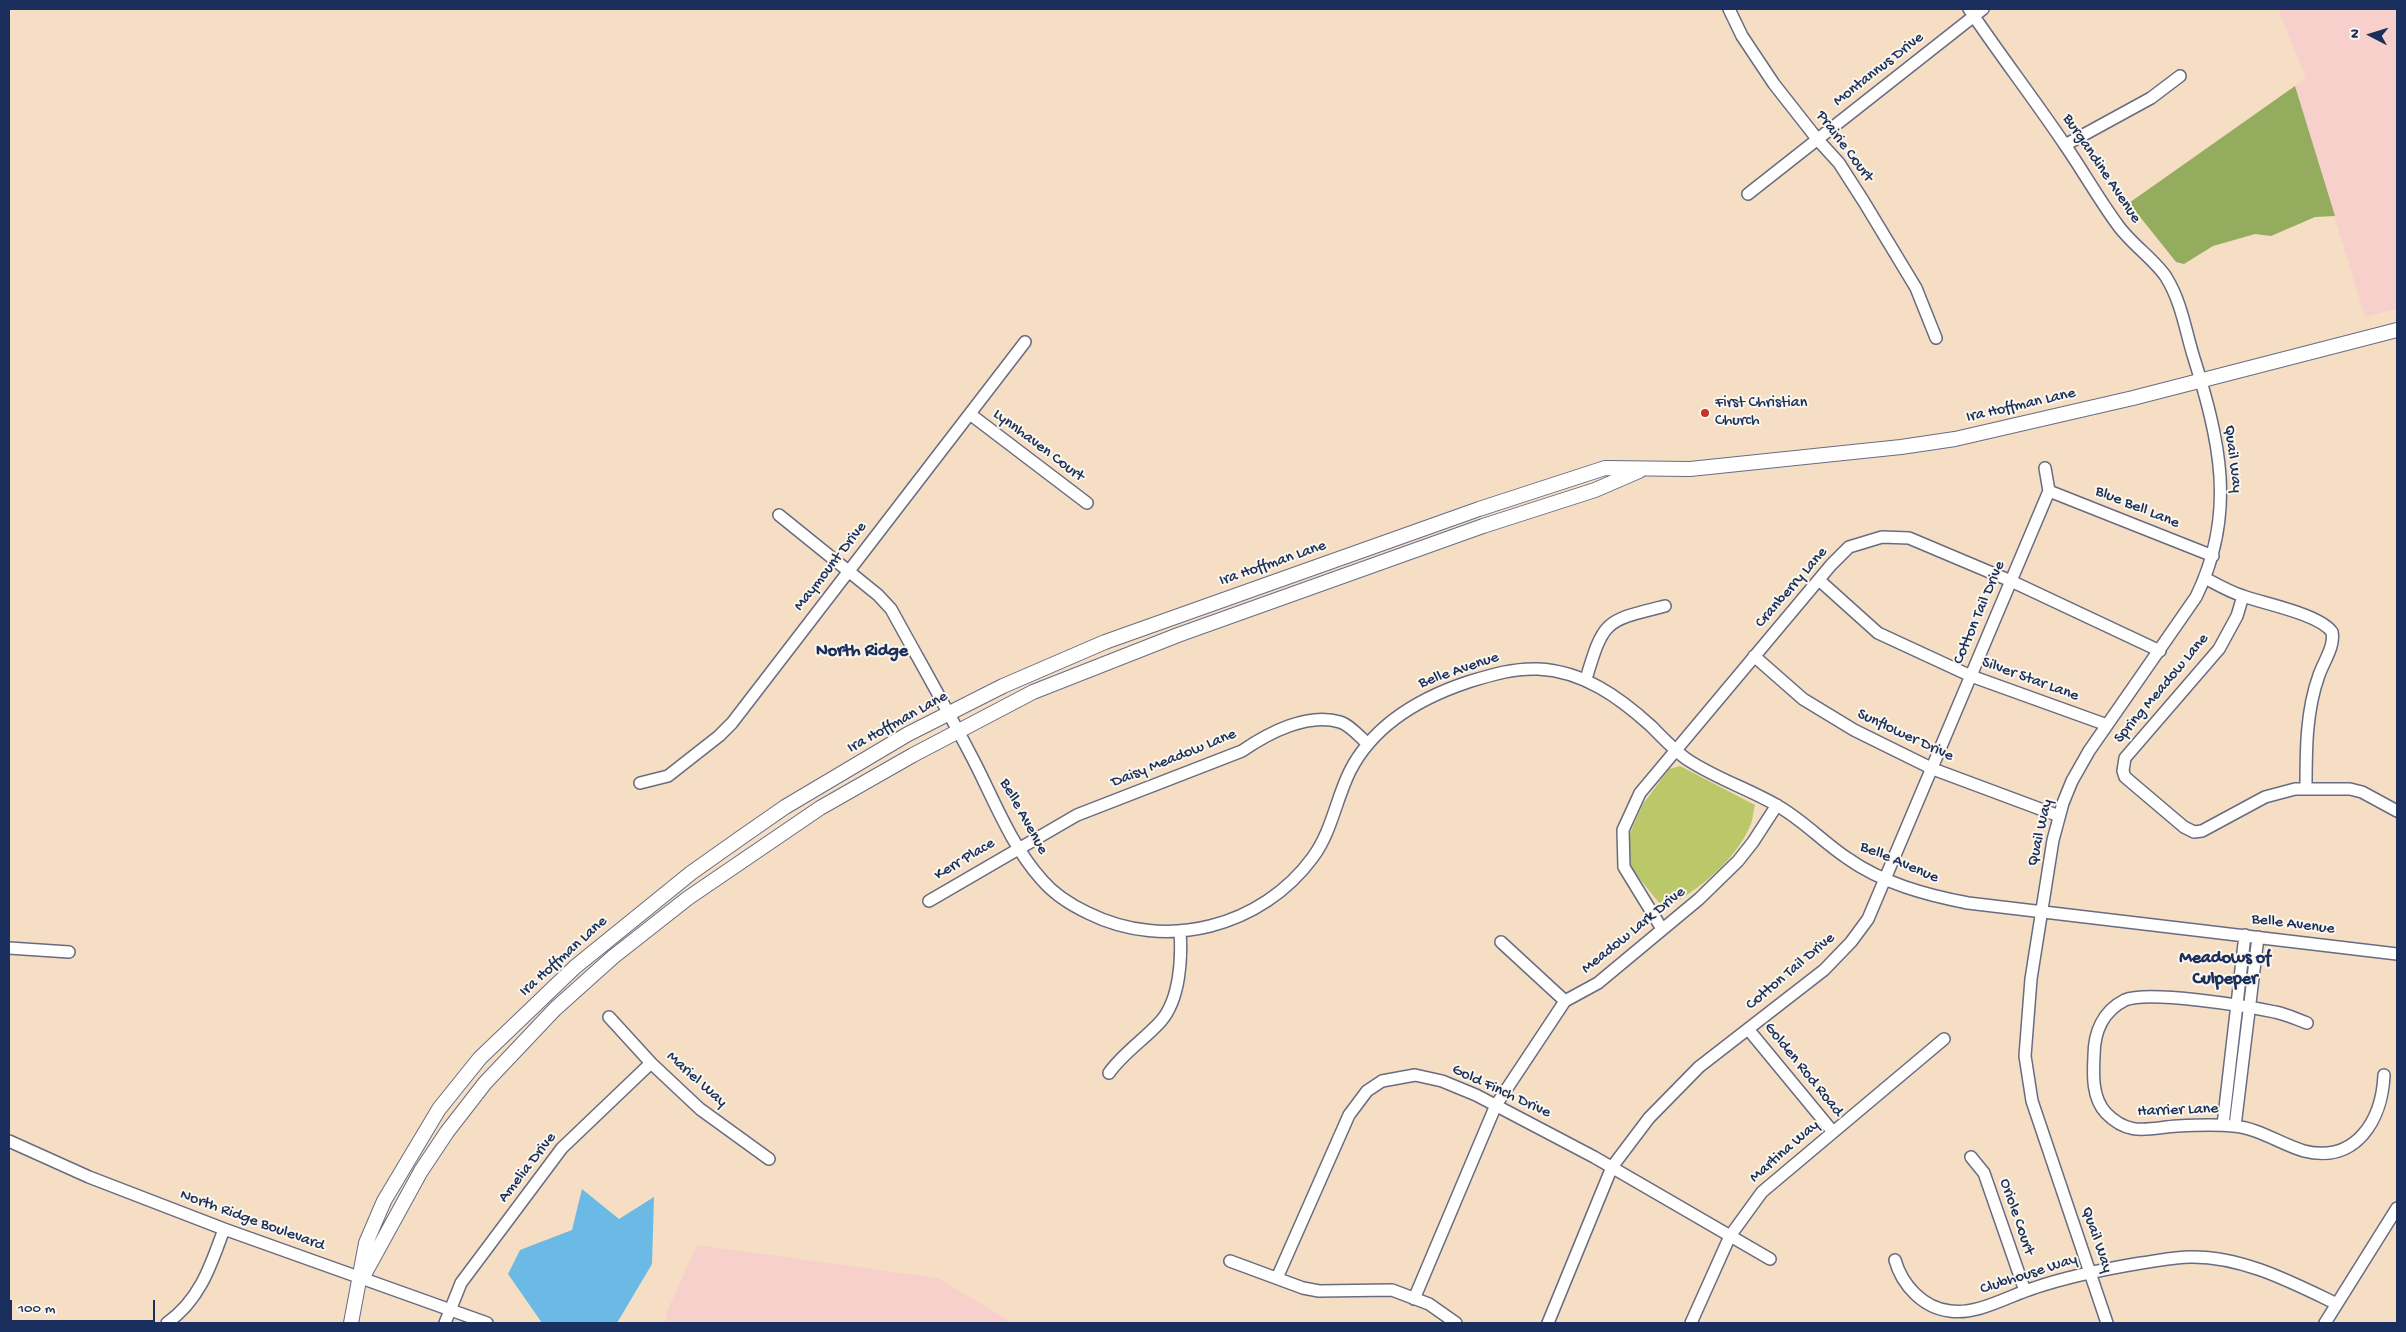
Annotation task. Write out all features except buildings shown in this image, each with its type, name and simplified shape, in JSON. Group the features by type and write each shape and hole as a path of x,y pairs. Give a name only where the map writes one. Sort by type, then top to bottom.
{"main road":[{"name":"Ira Hoffman Lane","path":"351,1323 361,1279 366,1243 384,1201 439,1109 480,1058 493,1045 575,967 691,873 785,807 908,734 1003,686 1105,642 1479,509 1604,468 1690,469 1901,447 1997,431 2397,330"},
{"name":"Ira Hoffman Lane","path":"361,1279 422,1171 447,1132 484,1083 555,1009 590,977 688,898 820,808 913,755 1033,692 1178,635 1483,526 1596,490 1645,468"}],"street":[{"name":"Prairie Court","path":"1729,9 1742,36 1774,84 1818,140 1839,163 1912,280 1936,338"},
{"name":"Montannus Drive","path":"1748,194 1818,140 1975,11"},
{"name":"Burgandine Avenue","path":"1975,11 2065,145 2098,199 2124,234 2165,275 2178,299 2202,380"},
{"path":"2065,145 2151,98 2180,76"},
{"name":"Maymount Drive","path":"640,783 668,776 725,730 1025,342"},
{"name":"Quail Way","path":"2107,1323 2032,1101 2027,1079 2025,1034 2042,911 2059,816 2076,774 2107,725 2196,597 2213,556 2220,521 2221,474 2202,380"},
{"name":"Lynnhaven Court","path":"970,414 1086,503"},
{"path":"2045,468 2050,491"},
{"name":"Blue Bell Lane","path":"2050,491 2213,556"},
{"name":"Cotton Tail Drive","path":"1548,1323 1612,1167 1648,1118 1699,1067 1824,970 1852,942 1868,919 2050,491"},
{"name":"Belle Avenue","path":"780,514 878,595 891,609 949,713 1018,847 1044,883 1078,908 1116,926 1131,929 1180,931 1220,924 1257,908 1287,886 1320,848 1349,772 1368,744 1408,708 1438,692 1495,673 1535,669 1564,672 1586,679 1628,707 1676,749 1706,772 1777,805 1800,819 1847,859 1886,879 1940,898 1968,903 2397,954"},
{"name":"Cranberry Lane","path":"1662,929 1624,867 1623,830 1640,793 1754,656 1849,547 1882,537 1909,538 2011,581 2160,651"},
{"path":"2205,578 2243,596 2290,610 2324,624 2332,632 2333,642 2311,701 2306,755 2306,788"},
{"name":"Silver Star Lane","path":"1819,580 1878,633 1971,676 2107,725"},
{"name":"Spring Meadow Lane","path":"2243,596 2237,616 2219,649 2127,754 2123,764 2123,771 2128,781 2184,827 2194,832 2202,831 2264,797 2278,792 2306,788 2350,789 2362,792 2397,811"},
{"path":"1586,679 1598,639 1609,625 1627,616 1665,606"},
{"name":"Sunflower Drive","path":"1754,656 1803,699 1854,730 1933,769 2059,816"},
{"name":"Daisy Meadow Lane","path":"1018,847 1077,815 1242,751 1263,737 1298,724 1321,718 1342,723 1368,744"},
{"name":"Meadow Lark Drive","path":"1414,1298 1496,1105 1565,1001 1598,983 1699,899 1738,861 1754,842 1777,805"},
{"name":"Kerr Place","path":"929,901 1018,847"},
{"path":"1109,1073 1117,1062 1163,1019 1176,991 1182,956 1180,931"},
{"path":"2223,1125 2245,935"},
{"path":"2235,1126 2258,937"},
{"path":"1502,942 1565,1001"},
{"path":"9,948 69,952"},
{"name":"Harrier Lane","path":"2307,1023 2275,1012 2237,1006 2176,998 2136,997 2125,1001 2107,1014 2096,1033 2094,1053 2096,1096 2105,1112 2122,1125 2143,1131 2171,1126 2235,1126 2269,1136 2302,1150 2321,1153 2336,1151 2352,1144 2366,1132 2380,1104 2384,1076"},
{"name":"Mariel Way","path":"609,1017 651,1063 700,1109 769,1159"},
{"name":"Golden Rod Road","path":"1748,1029 1832,1132"},
{"name":"Martina Way","path":"1691,1323 1730,1236 1762,1192 1944,1039"},
{"name":"Amelia Drive","path":"445,1323 461,1283 562,1148 651,1063"},
{"name":"Gold Finch Drive","path":"1277,1278 1349,1115 1367,1091 1382,1081 1415,1075 1442,1081 1496,1105 1612,1167 1770,1259"},
{"name":"North Ridge Boulevard","path":"9,1141 89,1177 224,1229 487,1323"},
{"name":"Oriole Court","path":"1971,1157 1984,1173 2025,1291"},
{"path":"2325,1323 2397,1208"},
{"path":"173,1321 195,1296 210,1271 224,1229"},
{"name":"Clubhouse Way","path":"1895,1260 1902,1277 1918,1296 1928,1304 1950,1311 1974,1310 2025,1291 2090,1272 2174,1258 2208,1257 2241,1264 2272,1274 2337,1304"},
{"path":"1230,1261 1319,1291 1392,1290 1429,1304 1456,1323"}],"shaded area":[{"path":"2278,9 2397,9 2397,309 2365,317 2295,86 2306,78"},
{"path":"697,1245 938,1278 1013,1323 665,1323 668,1309"}],"green space":[{"path":"2295,86 2335,216 2315,217 2271,236 2255,234 2213,246 2184,264 2176,262 2129,203"},
{"path":"1680,766 1755,805 1752,822 1744,838 1726,862 1702,884 1664,909 1631,868 1627,840 1643,804 1669,769"}],"water":[{"path":"582,1189 619,1219 654,1197 652,1264 617,1323 542,1323 508,1274 520,1250 572,1230"}],"place":[{"name":"First Christian Church","path":"1705,413"}],"district":[{"name":"North Ridge","path":"862,652"},
{"name":"Meadows of Culpeper","path":"2225,970"}]}
